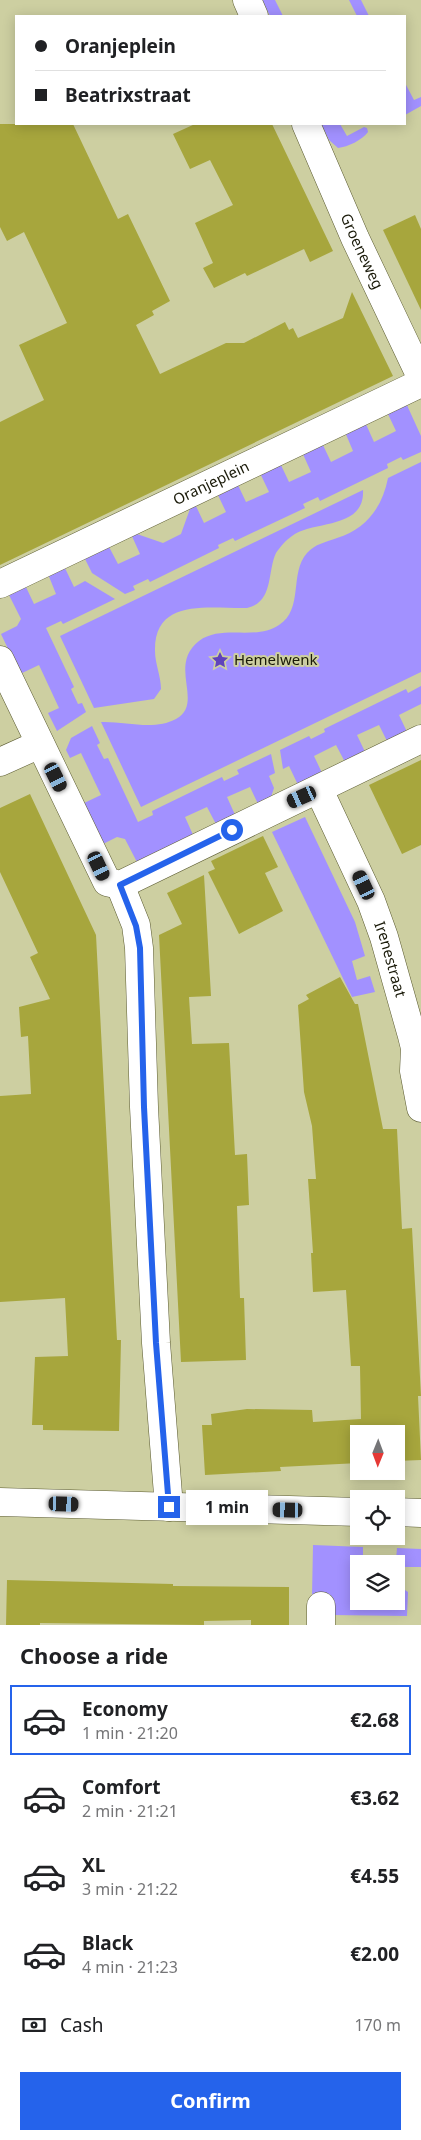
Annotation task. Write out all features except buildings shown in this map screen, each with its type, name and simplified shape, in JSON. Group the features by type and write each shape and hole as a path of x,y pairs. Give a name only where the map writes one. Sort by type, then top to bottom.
{"street":[{"path":"246,0 254,15"},
{"name":"Groeneweg","path":"306,125 355,238 421,376"},
{"name":"Oranjeplein","path":"0,584 421,383"},
{"path":"0,660 107,882 120,885 421,739"},
{"path":"0,762 40,744"},
{"name":"Irenestraat","path":"319,790 371,901 384,937 415,1048 414,1071 421,1108"},
{"path":"120,885 136,926 140,948 144,1107 156,1343 169,1507"},
{"path":"0,1502 350,1512"},
{"path":"405,1512 421,1513"}],"shaded area":[{"path":"262,0 275,0 282,15 270,15"},
{"path":"349,0 361,0 368,15 356,15"},
{"path":"406,85 414,100 421,97 421,106 406,114"},
{"path":"322,125 341,125 347,136 364,127 367,128 368,132 362,138 346,146 338,148 329,140"},
{"path":"406,403 421,436 421,452 403,460 401,457 387,464 388,468 320,501 318,497 303,504 305,508 235,541 233,538 218,545 219,548 150,582 148,579 133,586 135,590 125,594 92,573 84,557 108,545 118,564 140,554 131,534 134,533 163,543 181,534 191,506 195,504 204,523 226,512 217,493 237,483 246,502 269,492 260,473 280,463 289,482 311,472 302,452 322,443 331,462 353,451 345,432 365,422 374,442 396,431 387,412"},
{"path":"421,462 421,672 141,807 101,722 149,725 167,723 176,719 184,712 187,704 186,661 190,651 199,641 208,636 218,634 270,630 279,625 287,618 291,610 299,570 307,553 317,545 347,534 364,523 382,499 388,478"},
{"path":"363,490 361,503 356,512 336,522 301,531 283,544 273,561 266,593 256,605 247,608 201,608 187,610 174,614 164,622 157,634 155,651 161,689 154,699 94,708 60,636"},
{"path":"64,566 74,587 85,581 115,599 63,624 61,621 46,628 74,687 71,689 78,704 82,703 86,712 57,731 48,713 59,708 39,665 20,674 1,634 17,626 21,619 8,593 25,585 34,604 56,594 48,574"},
{"path":"421,686 421,704 399,715 408,734 388,743 379,725 357,735 366,754 346,764 336,745 314,756 323,775 299,787 289,766 283,769 280,750 309,736 311,739 325,732 324,729 406,689 408,693"},
{"path":"92,726 100,743 97,745 104,759 108,758 138,822 153,815 152,811 222,777 224,781 239,774 237,770 271,754 275,773 269,776 274,788 270,800 259,806 250,787 227,797 236,817 217,826 207,807 185,817 194,837 138,864 125,839 117,837 101,845 82,804 101,795 81,753 70,758 66,750 71,738"},
{"path":"305,817 355,922 365,956 352,961 357,980 370,976 375,992 352,997 272,832"},
{"path":"313,1545 363,1547 363,1555 350,1555 350,1610 405,1610 405,1590 408,1592 407,1616 331,1615 329,1597 312,1596"},
{"path":"397,1548 421,1549 421,1567 405,1567 405,1555 396,1555"}],"place":[{"name":"Hemelwenk","path":"220,660"}],"route":[{"path":"169,1507 156,1343 144,1107 140,948 136,926 120,885 232,830"}]}
